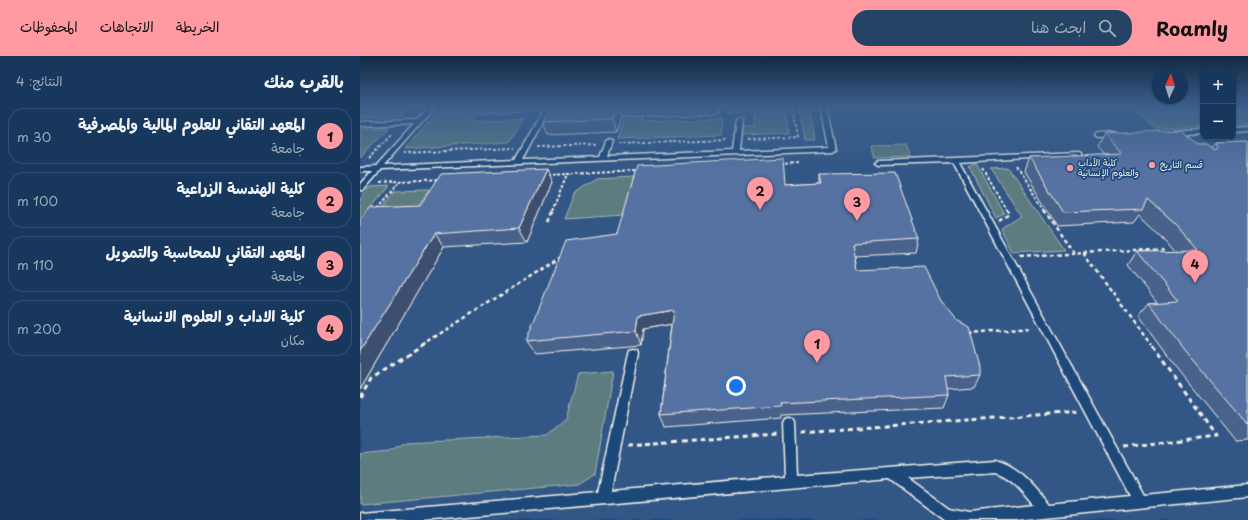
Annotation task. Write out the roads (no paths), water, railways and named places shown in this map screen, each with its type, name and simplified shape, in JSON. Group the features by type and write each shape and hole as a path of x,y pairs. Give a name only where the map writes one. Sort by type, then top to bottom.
{"lane":[{"path":"362,186 412,129"},
{"path":"519,161 537,129"},
{"path":"735,153 738,129"},
{"path":"360,169 519,161 833,149 829,129"},
{"path":"1236,130 1248,129"},
{"path":"1165,133 1200,131"},
{"path":"1173,133 1184,142"},
{"path":"1097,136 1120,135"},
{"path":"603,158 608,143"},
{"path":"878,163 1079,155"},
{"path":"956,161 1140,502"},
{"path":"603,498 633,353"},
{"path":"789,428 791,482"},
{"path":"360,519 892,473 995,466 1004,468 1012,473 1047,511"},
{"path":"892,473 946,514 969,518 1248,491"}],"place":[{"name":"قسم التاريخ","path":"1152,165"},
{"name":"كلية الآداب والعلوم الإنسانية","path":"1070,168"},
{"name":"كلية الهندسة الزراعية","path":"760,210"},
{"name":"المعهد التقاني للمحاسبة والتمويل","path":"857,221"},
{"name":"كلية الاداب و العلوم الانسانية","path":"1195,283"},
{"name":"المعهد التقاني للعلوم المالية والمصرفية","path":"817,363"}]}
